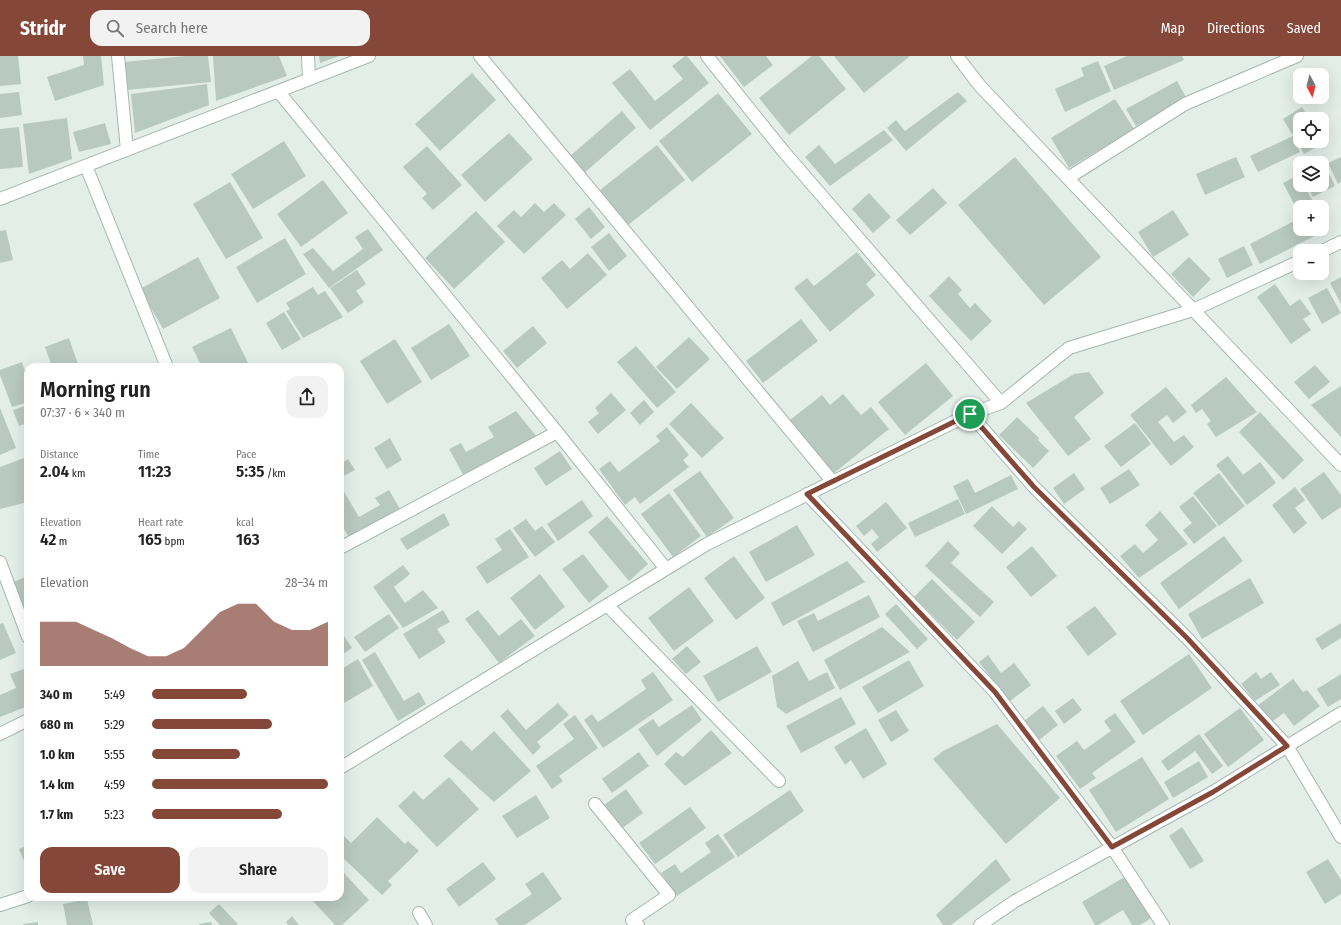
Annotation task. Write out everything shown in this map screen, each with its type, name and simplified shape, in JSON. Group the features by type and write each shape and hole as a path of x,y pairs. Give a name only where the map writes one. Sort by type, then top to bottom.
{"street":[{"path":"118,56 127,150"},
{"path":"308,56 309,79"},
{"path":"0,199 369,56"},
{"path":"480,56 833,482"},
{"path":"707,56 784,152 1001,403"},
{"path":"957,56 980,86 1341,465"},
{"path":"1068,178 1185,104 1297,56"},
{"path":"278,91 557,432 666,569"},
{"path":"86,166 165,363"},
{"path":"1329,248 1341,242"},
{"path":"344,766 707,544 970,414 1001,403 1069,348 1193,310 1293,264"},
{"path":"970,414 1034,487 1187,638 1287,746 1341,837"},
{"path":"344,546 557,432"},
{"path":"807,494 995,692 1112,847 1163,925"},
{"path":"0,562 24,626"},
{"path":"607,605 779,781"},
{"path":"980,925 1015,901 1213,792 1341,713"},
{"path":"0,734 24,722"},
{"path":"595,804 669,895 632,920 638,925"},
{"path":"0,905 24,897"},
{"path":"419,913 426,925"}],"building":[{"path":"0,56 18,56 21,84 0,86"},
{"path":"83,56 101,56 104,85 55,101 47,77 84,65"},
{"path":"186,56 208,56 211,82 127,90 124,62"},
{"path":"213,56 279,56 287,76 216,101"},
{"path":"319,56 339,56 320,63"},
{"path":"687,56 709,83 650,130 612,83 630,69 655,101 683,79 672,66"},
{"path":"720,56 766,56 773,65 744,87"},
{"path":"812,56 819,56 846,89 789,135 759,98"},
{"path":"834,56 910,56 864,93"},
{"path":"1127,56 1182,56 1184,60 1114,90 1104,66"},
{"path":"1098,61 1111,91 1065,112 1055,89 1084,76 1081,68"},
{"path":"472,73 496,100 440,151 415,124"},
{"path":"1177,81 1187,99 1136,126 1126,109"},
{"path":"207,84 209,105 135,133 131,94"},
{"path":"19,92 22,115 0,118 0,94"},
{"path":"958,92 967,101 906,151 887,128 896,120 905,131"},
{"path":"718,93 752,134 692,182 659,141"},
{"path":"1115,99 1134,129 1069,168 1051,138"},
{"path":"1302,107 1305,112 1294,112"},
{"path":"622,111 636,128 583,174 569,157"},
{"path":"1293,113 1293,136 1283,119"},
{"path":"67,118 72,159 29,174 23,124"},
{"path":"105,123 111,144 79,152 73,132"},
{"path":"19,127 23,167 0,169 0,129"},
{"path":"884,130 893,140 830,186 805,157 819,145 835,164"},
{"path":"509,133 533,159 485,202 461,175"},
{"path":"1293,136 1293,148 1298,148 1300,152 1258,172 1250,156"},
{"path":"284,141 306,176 253,209 231,174"},
{"path":"657,145 685,180 628,225 600,190"},
{"path":"427,146 462,185 433,210 422,198 427,194 403,167"},
{"path":"1300,148 1314,148 1304,154"},
{"path":"1015,157 1101,257 1044,305 958,205"},
{"path":"1236,157 1245,177 1205,195 1196,174"},
{"path":"1341,157 1341,182 1338,184 1329,165 1329,163"},
{"path":"1329,174 1335,186 1329,189"},
{"path":"1293,178 1293,192 1308,192 1312,200 1293,200 1293,202 1283,183"},
{"path":"323,180 348,213 301,247 277,214"},
{"path":"230,182 263,238 226,259 193,204"},
{"path":"933,188 947,203 910,235 896,220"},
{"path":"1310,192 1323,192 1313,197"},
{"path":"869,193 891,217 873,233 852,209"},
{"path":"535,203 544,212 554,203 566,215 524,254 497,226 514,210 521,217"},
{"path":"589,207 605,227 591,239 575,219"},
{"path":"1173,210 1189,235 1153,257 1138,232"},
{"path":"476,211 505,242 454,289 425,258"},
{"path":"1293,222 1293,236 1314,236 1299,244 1293,244 1293,247 1260,264 1250,244"},
{"path":"368,229 383,250 329,288 303,254 313,248 333,271 363,249 355,237"},
{"path":"6,230 13,260 0,263 0,231"},
{"path":"609,233 627,256 609,271 591,247"},
{"path":"285,238 306,274 257,303 236,267"},
{"path":"1244,246 1253,265 1227,278 1218,259"},
{"path":"857,252 876,275 866,284 875,295 830,332 794,288 807,278 814,286"},
{"path":"588,253 607,275 567,309 541,278 562,260 570,269"},
{"path":"198,257 220,298 163,329 140,289"},
{"path":"1189,257 1211,279 1193,297 1171,274"},
{"path":"357,270 366,284 356,291 364,302 348,313 330,288"},
{"path":"949,276 962,290 958,294 970,308 975,303 992,321 971,341 929,296"},
{"path":"1341,277 1341,304 1330,283"},
{"path":"1275,284 1290,306 1300,299 1311,314 1303,319 1311,330 1291,344 1257,297"},
{"path":"313,287 318,295 325,291 343,317 303,338 286,311 290,309 286,303"},
{"path":"1327,288 1341,313 1322,324 1308,298"},
{"path":"284,312 301,339 282,350 266,323"},
{"path":"801,319 818,341 763,383 746,361"},
{"path":"449,324 470,356 431,380 411,348"},
{"path":"533,326 547,343 517,368 503,351"},
{"path":"231,328 248,363 200,363 192,347"},
{"path":"689,337 710,359 677,389 656,367"},
{"path":"69,338 78,363 51,363 45,347"},
{"path":"395,339 422,382 387,404 360,361"},
{"path":"636,346 676,392 657,408 617,362"},
{"path":"22,362 24,368 24,403 12,407 0,375 0,370"},
{"path":"926,363 953,396 905,435 878,402"},
{"path":"1315,365 1330,382 1309,399 1294,382"},
{"path":"1089,372 1104,393 1074,417 1091,439 1068,456 1026,403 1074,374"},
{"path":"1226,377 1257,412 1216,437 1207,424 1211,421 1202,409 1196,413 1191,405"},
{"path":"1341,386 1341,437 1311,405"},
{"path":"1166,387 1187,412 1173,423 1167,415 1158,422 1174,442 1184,435 1194,447 1171,466 1130,415"},
{"path":"611,393 626,410 598,434 588,422 599,413 595,408"},
{"path":"843,394 861,415 871,407 889,429 834,473 790,420 822,395 830,405"},
{"path":"644,400 654,412 640,425 630,413"},
{"path":"691,403 724,438 702,458 669,424"},
{"path":"24,406 24,424 19,426 13,410"},
{"path":"0,408 16,448 0,455"},
{"path":"516,411 537,437 465,478 449,449 461,443 466,452 494,437 488,427"},
{"path":"1260,412 1304,460 1283,480 1239,432"},
{"path":"1017,417 1039,438 1038,440 1049,451 1033,468 999,435"},
{"path":"1135,423 1151,444 1121,467 1104,446"},
{"path":"667,427 689,455 683,460 689,467 640,504 635,497 625,505 599,469 610,461 619,472 660,441 656,436"},
{"path":"390,438 402,460 387,469 374,448"},
{"path":"560,451 572,469 546,486 534,468"},
{"path":"1228,456 1243,475 1260,462 1276,483 1247,505 1216,465"},
{"path":"24,458 24,503 0,509 0,467"},
{"path":"348,459 355,470 344,476 344,462"},
{"path":"1129,469 1140,485 1110,504 1100,488"},
{"path":"700,471 734,518 707,537 673,490"},
{"path":"1324,472 1341,495 1341,507 1322,520 1300,489"},
{"path":"1074,473 1085,489 1064,504 1053,488"},
{"path":"1219,473 1245,506 1219,526 1193,493"},
{"path":"1011,475 1018,489 966,514 953,486 968,479 975,493"},
{"path":"1295,487 1305,500 1295,508 1307,523 1294,534 1272,505"},
{"path":"389,490 400,509 350,539 344,529 344,492 359,517 380,505 375,498"},
{"path":"669,493 701,536 673,557 641,514"},
{"path":"1193,496 1217,526 1194,544 1183,530 1192,523 1179,507"},
{"path":"958,499 965,514 915,537 908,523"},
{"path":"582,500 593,516 558,541 547,524"},
{"path":"886,502 907,528 877,552 871,544 879,537 872,529 864,536 856,526"},
{"path":"992,506 1013,527 1019,521 1027,529 1002,554 973,526"},
{"path":"1160,511 1188,544 1139,578 1120,556 1135,544 1143,553 1158,540 1145,525"},
{"path":"444,513 450,525 407,550 400,539"},
{"path":"607,516 648,564 629,581 588,532"},
{"path":"526,519 535,531 542,526 555,542 535,557 513,528"},
{"path":"797,525 815,555 766,582 749,552"},
{"path":"510,529 529,557 487,584 476,567 502,550 495,539"},
{"path":"1224,536 1243,561 1179,609 1160,583"},
{"path":"948,541 960,553 951,563 994,602 980,617 925,566"},
{"path":"1032,546 1057,576 1031,597 1006,567"},
{"path":"583,554 609,587 589,603 562,569"},
{"path":"734,556 765,598 736,620 704,578"},
{"path":"847,561 865,582 783,626 771,603"},
{"path":"403,565 410,574 394,587 405,603 423,590 438,608 403,628 373,587"},
{"path":"540,574 565,607 535,630 510,598"},
{"path":"24,578 24,611 22,612 11,583"},
{"path":"1250,578 1264,603 1202,639 1188,614"},
{"path":"932,579 975,622 957,640 914,597"},
{"path":"689,587 714,621 674,651 648,618"},
{"path":"869,595 880,617 813,652 797,621 814,613 818,621"},
{"path":"896,604 928,639 917,649 885,614"},
{"path":"1095,606 1117,634 1088,656 1066,627"},
{"path":"443,610 450,622 437,629 446,642 419,659 403,634"},
{"path":"478,610 499,636 521,619 535,636 499,663 465,619"},
{"path":"389,614 399,628 365,652 354,637"},
{"path":"3,623 16,653 0,660 0,624"},
{"path":"1341,623 1341,638 1322,650 1315,639"},
{"path":"882,627 910,652 840,690 824,660"},
{"path":"344,636 352,648 344,653"},
{"path":"687,646 701,662 686,674 672,659"},
{"path":"757,646 772,672 718,702 703,676"},
{"path":"375,652 404,701 419,692 426,704 398,721 362,660"},
{"path":"1189,654 1212,688 1143,735 1120,701"},
{"path":"988,655 1001,673 1014,663 1031,685 1009,702 979,662"},
{"path":"358,659 373,686 344,703 344,668"},
{"path":"909,660 924,686 878,713 862,687"},
{"path":"798,661 809,681 827,672 835,688 786,714 777,707 772,676"},
{"path":"24,669 24,708 0,717 0,695 16,688 10,674"},
{"path":"653,672 673,700 603,748 584,720 592,714 598,722 646,689 641,680"},
{"path":"1256,672 1261,679 1271,672 1280,685 1255,701 1241,684"},
{"path":"1341,674 1341,699 1328,707 1317,689"},
{"path":"1293,679 1303,692 1307,690 1320,706 1294,726 1284,713 1270,723 1257,706"},
{"path":"841,697 856,724 801,753 786,726"},
{"path":"1073,698 1082,710 1064,724 1055,711"},
{"path":"558,703 569,715 537,742 541,747 533,755 500,716 508,709 526,730"},
{"path":"692,705 702,720 657,756 638,729 653,719 659,727"},
{"path":"1043,706 1058,725 1039,740 1024,721"},
{"path":"1240,708 1264,740 1228,767 1204,734"},
{"path":"896,710 909,731 891,742 878,720"},
{"path":"1115,713 1136,742 1092,773 1096,778 1080,789 1056,756 1077,741 1084,750 1111,731 1104,721"},
{"path":"575,715 598,748 559,776 563,781 552,789 536,766 574,739 563,724"},
{"path":"997,724 1060,798 1006,844 933,759 943,751"},
{"path":"866,728 887,764 863,779 851,760 845,765 834,747"},
{"path":"711,730 732,753 685,786 664,764 676,752 683,757"},
{"path":"494,731 531,771 494,802 443,756 461,740 472,751"},
{"path":"1199,734 1223,766 1212,774 1195,751 1168,771 1161,761"},
{"path":"639,752 649,766 612,793 602,779"},
{"path":"1142,757 1169,799 1116,832 1089,790"},
{"path":"1199,761 1208,777 1173,798 1164,782"},
{"path":"449,777 479,809 437,847 398,806 414,791 423,800"},
{"path":"626,789 643,813 621,829 604,805"},
{"path":"790,790 804,811 738,857 723,835"},
{"path":"536,795 550,818 517,838 502,816"},
{"path":"690,807 706,828 655,864 639,843"},
{"path":"377,817 405,844 408,841 419,851 388,881 392,885 382,895 344,859 344,836 351,843"},
{"path":"1182,827 1204,861 1190,869 1169,836"},
{"path":"718,834 735,857 677,896 661,873 675,864 681,873 711,852 705,843"},
{"path":"24,847 24,861 19,849"},
{"path":"996,859 1011,880 951,925 943,925 936,915"},
{"path":"1328,859 1341,880 1341,894 1325,904 1306,872"},
{"path":"483,862 496,879 459,907 446,889"},
{"path":"543,872 562,899 525,925 499,925 495,919 532,894 525,884"},
{"path":"344,873 369,900 342,925 335,925 313,901 344,901"},
{"path":"1128,875 1153,917 1140,925 1132,925 1123,910 1098,925 1095,925 1082,902"},
{"path":"77,901 87,901 93,925 67,925 63,904"},
{"path":"219,904 238,924 220,925 209,913"},
{"path":"292,916 299,925 288,925 286,922"},
{"path":"38,922 38,925 23,925 23,924"},
{"path":"211,922 212,925 199,925 199,924"}],"route":[{"path":"970,414 1034,487 1187,638 1287,746 1213,792 1112,847 995,692 807,494 970,414"}]}
